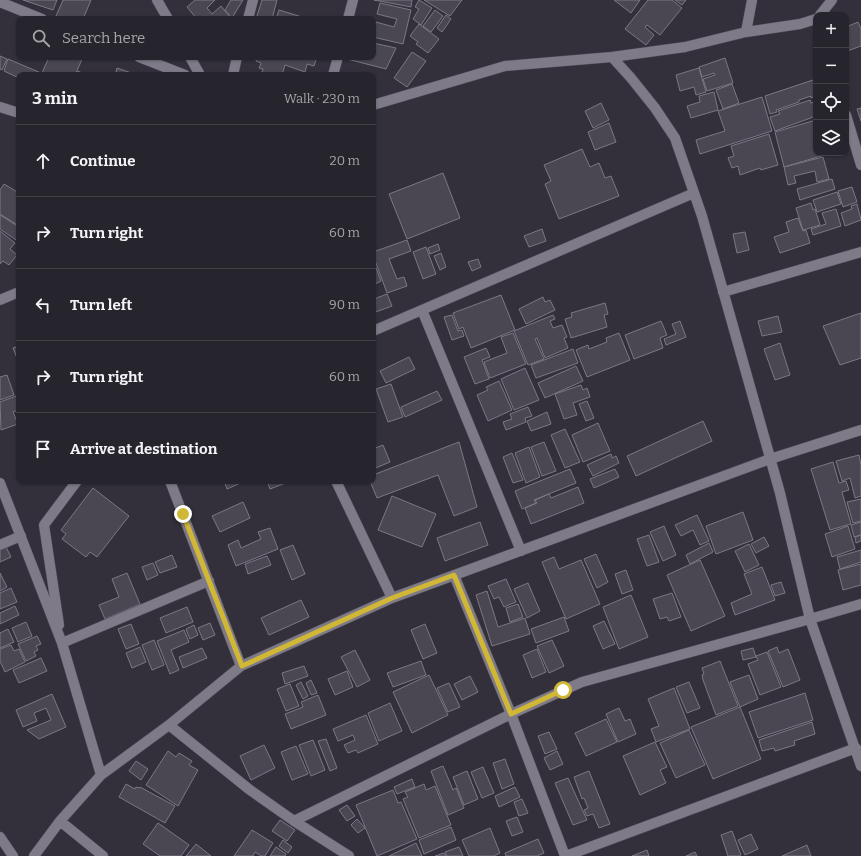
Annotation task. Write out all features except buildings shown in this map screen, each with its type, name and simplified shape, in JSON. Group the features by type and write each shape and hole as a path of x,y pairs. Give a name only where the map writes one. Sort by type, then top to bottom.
{"street":[{"path":"157,0 166,16"},
{"path":"249,16 253,0"},
{"path":"349,16 353,0"},
{"path":"746,32 752,0"},
{"path":"822,12 832,0"},
{"path":"0,2 35,16"},
{"path":"376,104 505,66 612,57 685,47 746,32 800,24 813,20"},
{"path":"612,57 655,108 675,138 694,193 780,493 810,619 861,766"},
{"path":"148,60 178,72"},
{"path":"192,60 198,72"},
{"path":"234,72 237,60"},
{"path":"334,72 337,60"},
{"path":"0,107 16,112"},
{"path":"848,120 861,165"},
{"path":"376,330 694,193"},
{"path":"723,292 861,252"},
{"path":"0,300 16,293"},
{"path":"422,310 521,551"},
{"path":"34,856 60,821 101,775 169,725 242,666 392,598 770,459 861,430"},
{"path":"0,483 62,643 101,775"},
{"path":"62,643 44,525 75,484"},
{"path":"171,484 242,666"},
{"path":"337,484 392,598"},
{"path":"0,545 21,536"},
{"path":"454,575 511,714 565,856 856,748"},
{"path":"62,643 209,581"},
{"path":"294,821 511,714 582,682 861,604"},
{"path":"169,725 250,790 294,821 349,856"},
{"path":"60,821 103,856"},
{"path":"0,837 13,856"}],"route":[{"path":"183,514 242,666 392,598 454,575 511,714 563,690"}]}
